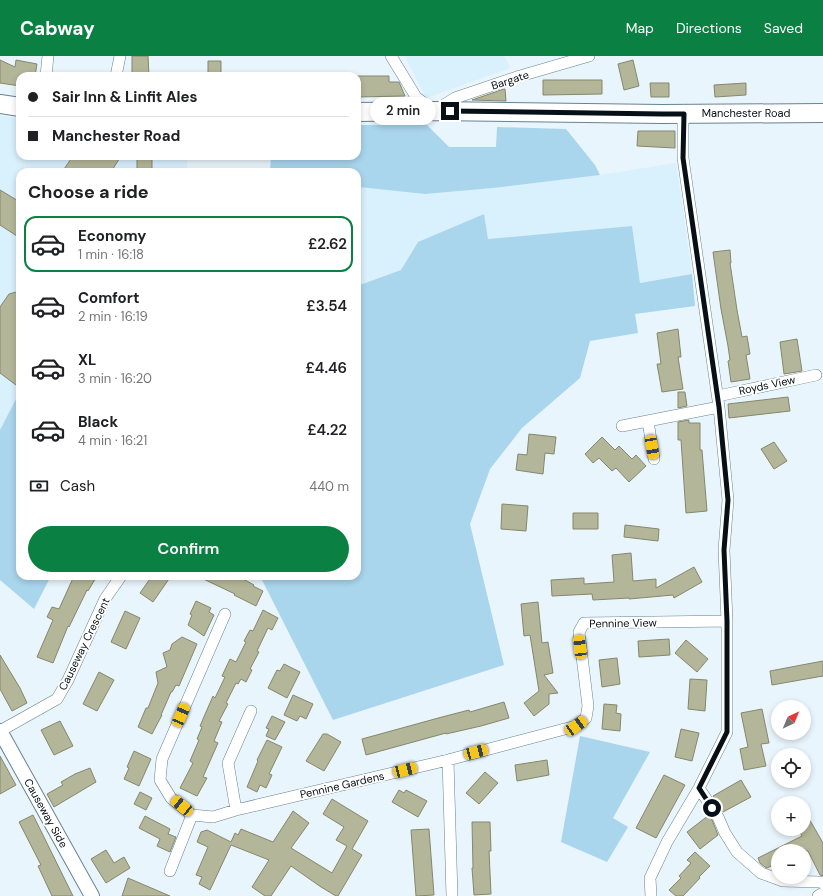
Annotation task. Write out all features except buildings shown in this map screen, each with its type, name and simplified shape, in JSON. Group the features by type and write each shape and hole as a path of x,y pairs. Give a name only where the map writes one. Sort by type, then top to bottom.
{"main road":[{"path":"0,104 16,106"},
{"name":"Manchester Road","path":"361,112 434,111 662,114 823,113"}],"street":[{"path":"46,72 48,56"},
{"path":"117,72 120,56"},
{"path":"391,56 416,97 434,111"},
{"name":"Bargate","path":"434,111 455,98 520,76 589,56"},
{"path":"651,896 650,878 667,842 699,788 727,732 727,621 724,550 728,500 718,396 683,158 684,114"},
{"name":"Royds View","path":"718,396 816,375"},
{"path":"622,426 719,407"},
{"path":"648,421 654,459"},
{"name":"Causeway Crescent","path":"0,731 57,699 68,680 105,599 118,580"},
{"path":"170,871 192,815 171,798 160,780 162,759 225,614"},
{"name":"Pennine View","path":"448,760 576,726 586,718 588,706 579,632 584,623 727,621"},
{"path":"236,810 228,763 251,712"},
{"name":"Causeway Side","path":"0,731 92,896"},
{"path":"448,760 452,896"},
{"name":"Pennine Gardens","path":"192,815 213,817 236,810 448,760"},
{"path":"699,788 718,817 725,833 737,852 761,873 783,882 823,883"},
{"path":"818,896 823,893"}],"shaded area":[{"path":"405,56 504,56 511,68 426,98"},
{"path":"0,115 16,118 16,160 187,160 187,168 16,168 16,399 0,430"},
{"path":"361,125 427,125 449,147 496,147 497,127 566,129 595,165 600,175 493,188 425,194 361,187 361,168 270,168 271,160 361,160"},
{"path":"676,163 692,274 640,283 632,226 488,239 484,214 418,242 401,270 361,285 361,187 425,194 493,188 600,175"},
{"path":"484,214 488,239 632,226 640,283 692,274 695,306 635,314 638,333 590,341 580,378 522,428 490,469 470,524 504,665 333,720 262,580 361,580 361,285 401,270 418,242"},
{"path":"16,399 16,580 49,580 34,609 0,580 0,430"},
{"path":"580,736 650,752 613,818 628,827 607,862 561,842"}],"route":[{"path":"450,111 684,114 683,158 719,407 728,500 724,550 727,621 727,732 699,788 712,808"}]}
